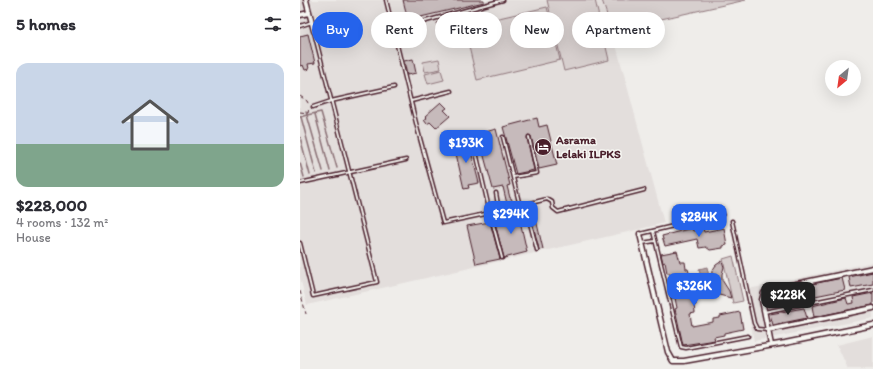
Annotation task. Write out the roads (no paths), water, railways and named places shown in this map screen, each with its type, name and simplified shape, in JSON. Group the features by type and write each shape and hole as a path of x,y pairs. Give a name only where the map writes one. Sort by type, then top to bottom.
{"street":[{"path":"306,0 312,22"},
{"path":"300,15 309,13"},
{"path":"640,234 668,352 673,361 678,362 771,346 873,325"},
{"path":"771,346 763,312 762,300 764,293 772,289 873,268"},
{"path":"768,330 873,308"}],"lane":[{"path":"386,0 389,12"},
{"path":"427,21 503,0"},
{"path":"300,26 312,22"},
{"path":"300,243 313,296 377,282 318,48"},
{"path":"397,48 443,223 549,199 553,208 558,212 644,190"},
{"path":"311,106 394,87"},
{"path":"410,101 450,92"},
{"path":"503,137 520,206"},
{"path":"513,177 536,173 528,137"},
{"path":"476,152 502,258"},
{"path":"300,183 406,160"},
{"path":"496,193 499,211"},
{"path":"525,204 537,250"},
{"path":"640,234 723,214"},
{"path":"732,221 754,323 757,329 768,330"},
{"path":"653,231 681,347 686,348 748,336"},
{"path":"642,244 655,241"},
{"path":"763,312 873,290"}],"waterway":[{"path":"300,117 307,115 306,112"},
{"path":"323,171 307,115 321,112 337,168"},
{"path":"315,114 330,171"},
{"path":"301,117 316,173"},
{"path":"300,137 310,175"},
{"path":"300,163 304,177"}],"place":[{"name":"Asrama Lelaki ILPKS","path":"543,147"}]}
